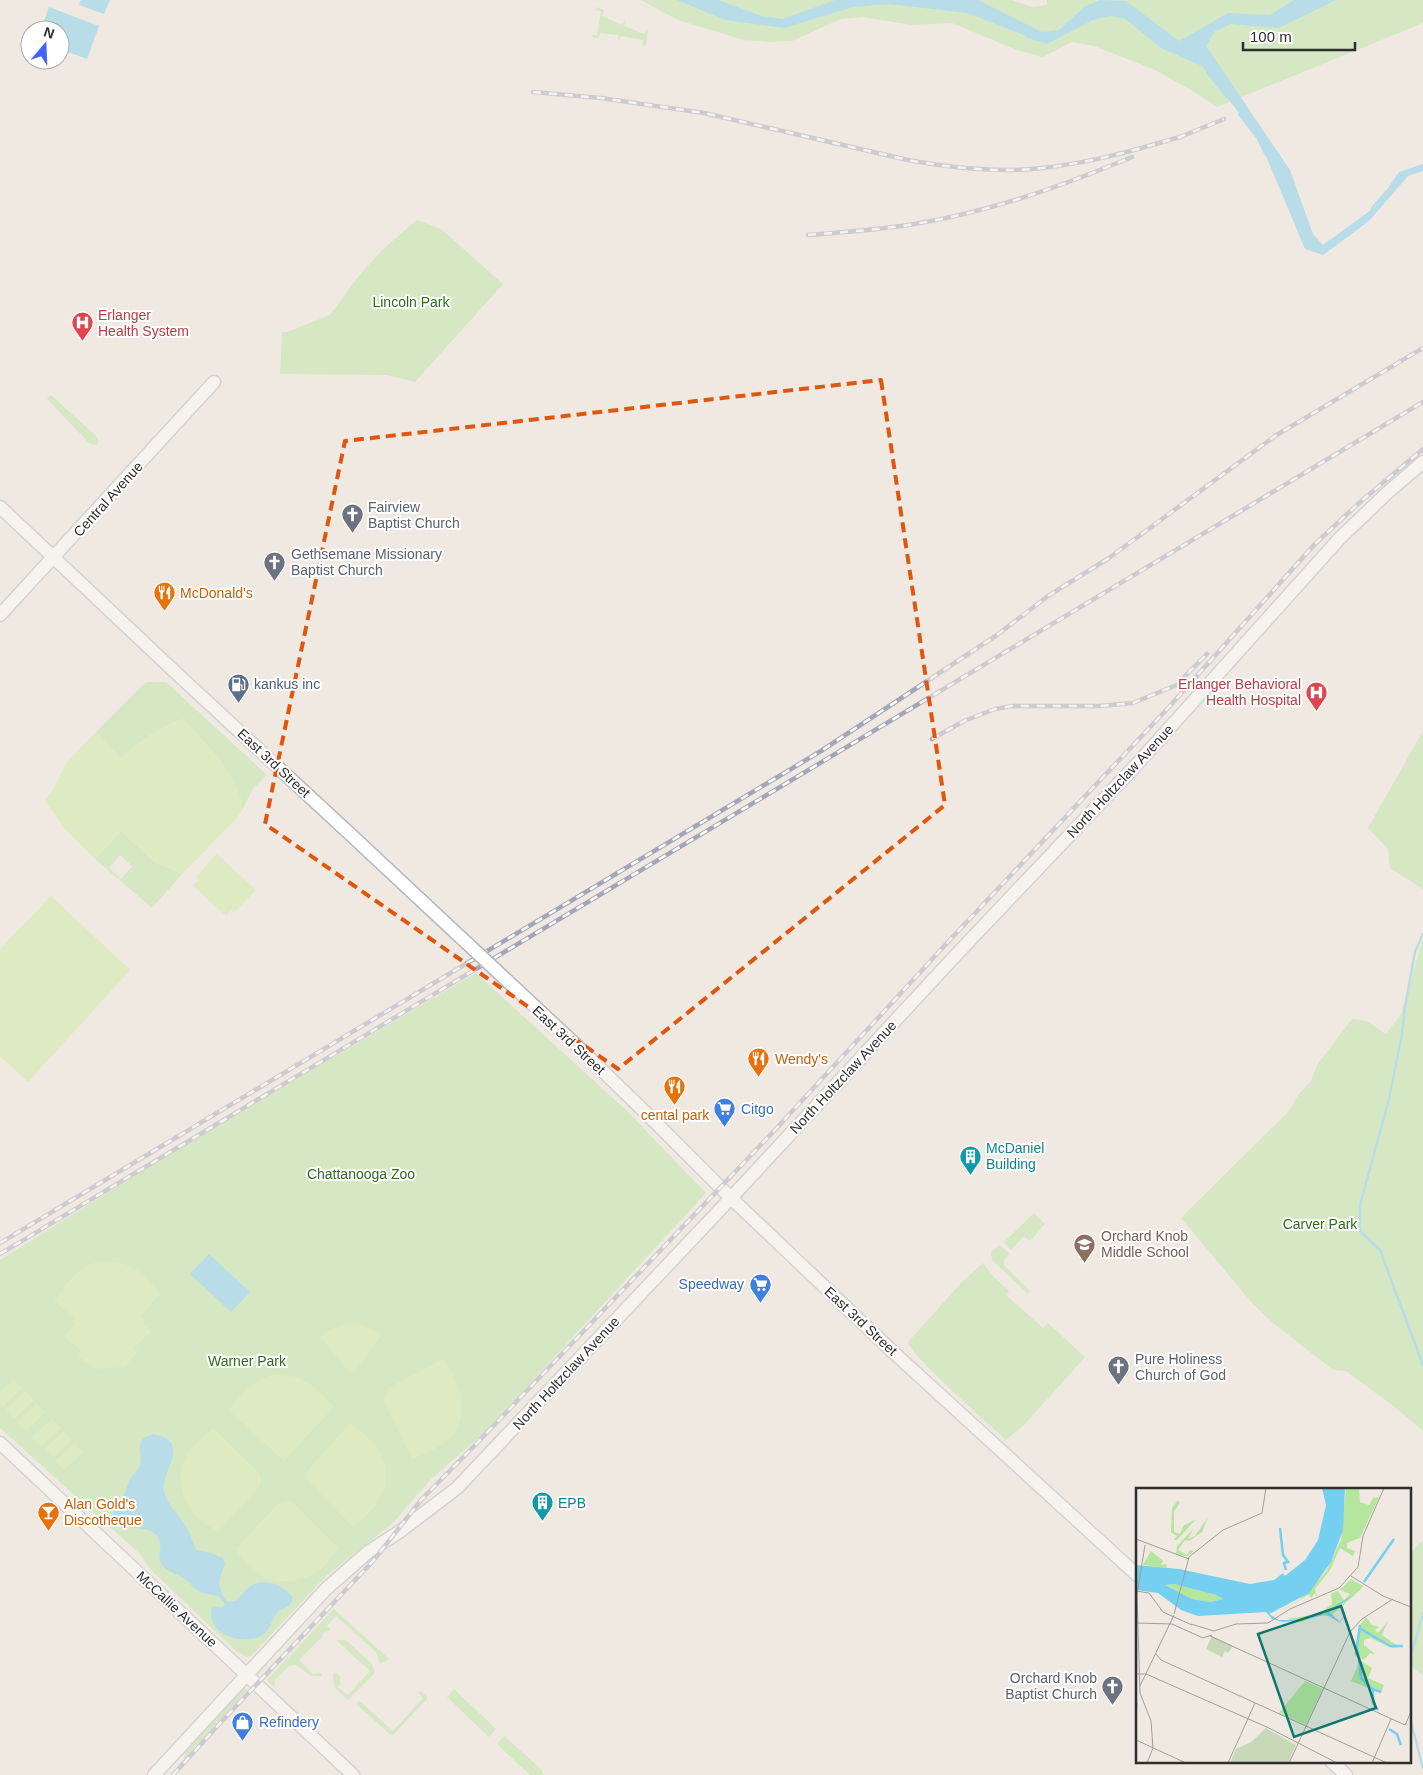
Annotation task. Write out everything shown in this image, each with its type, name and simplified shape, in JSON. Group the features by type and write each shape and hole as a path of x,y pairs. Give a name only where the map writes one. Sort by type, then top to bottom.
{"main road":[{"name":"Central Avenue","path":"0,615 214,382"},
{"name":"North Holtzclaw Avenue","path":"154,1775 333,1583 368,1552 457,1488 1138,763 1340,538 1423,462"},
{"name":"East 3rd Street","path":"0,507 576,1045 731,1198 892,1350 1136,1574"},
{"name":"McCallie Avenue","path":"0,1443 354,1775"},
{"path":"1332,1762 1346,1775"}],"highlighted area":[{"path":"881,380 945,805 618,1069 265,824 345,441"}],"green space":[{"path":"641,0 1012,0 1032,7 1047,5 1047,0 1423,0 1423,23 1217,107 1193,91 1153,69 1094,46 1072,42 1043,57 1017,50 952,23 912,25 863,17 841,19 792,41 744,40 678,20"},
{"path":"597,7 604,10 602,16 622,25 625,19 624,26 644,34 646,29 648,30 646,45 642,46 643,40 621,36 619,42 618,35 600,33 599,38 593,38 592,35 597,35 601,11 595,10"},
{"name":"Lincoln Park","path":"417,220 441,229 503,284 415,382 387,375 280,374 282,332 287,332 330,315 358,277 382,250"},
{"path":"51,395 96,436 99,441 97,445 90,444 49,401 47,398"},
{"path":"146,682 166,682 267,775 252,790 242,811 239,797 228,772 183,719 150,735 121,758 96,732"},
{"path":"183,719 221,763 230,777 238,790 241,813 183,873 157,863 121,831 95,859 67,831 44,800 53,790 66,763 96,732 121,758 158,731"},
{"path":"1423,731 1423,889 1390,868 1388,849 1368,828"},
{"path":"121,831 156,863 183,873 152,908 95,859","holes":["120,855 132,866 121,879 109,868"]},
{"path":"217,854 256,890 234,913 231,910 226,916 193,886 199,880 196,877"},
{"path":"51,896 130,970 28,1082 0,1056 0,949"},
{"name":"Carver Park","path":"1423,938 1423,1431 1346,1371 1333,1370 1272,1322 1253,1304 1181,1218 1289,1111 1298,1095 1311,1081 1317,1065 1352,1019 1367,1021 1386,1034 1401,1014"},
{"name":"Warner Park","path":"476,973 627,1111 706,1193 486,1431 429,1481 393,1523 327,1575 251,1656 246,1657 234,1649 150,1569 140,1554 0,1428 0,1260 152,1165"},
{"path":"1034,1213 1045,1224 1030,1241 1024,1236 1011,1250 1004,1242"},
{"path":"1000,1245 1010,1254 1005,1258 1004,1265 1030,1291 1028,1294 992,1260 991,1252"},
{"path":"107,1261 132,1267 148,1280 160,1294 140,1317 144,1321 143,1324 151,1331 134,1349 137,1352 125,1367 94,1369 78,1356 81,1351 64,1336 74,1324 72,1321 74,1318 54,1301 70,1280 82,1269 97,1262"},
{"path":"983,1263 1009,1291 1006,1295 1043,1328 1048,1323 1085,1357 1024,1425 1006,1440 922,1361 912,1350 908,1342 962,1282"},
{"path":"356,1323 373,1329 381,1336 355,1371 349,1372 320,1337 337,1327"},
{"path":"443,1359 455,1378 462,1400 460,1422 455,1432 447,1441 435,1449 412,1459 383,1400 388,1388"},
{"path":"270,1375 299,1378 313,1386 334,1407 284,1461 228,1410 246,1390"},
{"path":"13,1379 22,1388 3,1406 0,1404 0,1392"},
{"path":"25,1391 34,1400 14,1419 6,1409"},
{"path":"37,1403 45,1412 26,1431 17,1422"},
{"path":"52,1419 61,1428 41,1447 32,1437"},
{"path":"350,1423 379,1449 384,1462 386,1478 382,1495 378,1502 353,1527 308,1481 306,1476 308,1470"},
{"path":"213,1428 260,1474 261,1480 260,1486 218,1532 201,1521 193,1513 184,1498 181,1482 182,1465 185,1457 195,1444"},
{"path":"64,1431 72,1440 53,1458 44,1449"},
{"path":"75,1443 84,1452 64,1470 55,1461"},
{"path":"288,1500 293,1502 338,1548 318,1571 310,1576 293,1581 275,1580 259,1575 235,1549 279,1503"},
{"path":"1423,1540 1423,1676 1410,1665 1410,1553"},
{"path":"334,1609 389,1659 380,1664 376,1652 336,1616 327,1626 331,1630 323,1633 322,1637 299,1660 313,1674 321,1673 322,1676 311,1676 296,1665 289,1666 275,1680 274,1687 267,1680"},
{"path":"336,1640 346,1640 372,1664 375,1673 348,1700 334,1687 333,1674 335,1672 340,1676 340,1685 338,1687 348,1695 370,1671"},
{"path":"244,1688 247,1690 184,1760 185,1752"},
{"path":"454,1689 496,1729 489,1737 447,1697"},
{"path":"421,1691 427,1699 392,1736 356,1704 359,1701 362,1703 393,1731 423,1698 418,1692"},
{"path":"504,1736 541,1769 544,1775 530,1775 497,1744"}],"water":[{"path":"81,0 110,0 104,14 79,5"},
{"path":"677,0 718,0 762,16 783,19 835,0 978,0 1042,32 1059,30 1084,7 1100,0 1126,1 1179,41 1228,13 1270,15 1294,0 1336,0 1279,28 1231,24 1215,31 1206,46 1290,170 1313,234 1323,245 1375,207 1399,172 1423,164 1423,171 1408,176 1369,221 1323,255 1305,249 1258,137 1202,66 1161,48 1125,19 1112,16 1095,19 1047,44 967,13 889,4 853,7 784,28 725,20"},
{"path":"49,7 99,26 87,59 70,53 70,20 44,20"},
{"path":"209,1254 250,1292 231,1312 190,1274"},
{"path":"154,1434 166,1438 172,1444 172,1458 164,1484 167,1500 187,1528 196,1550 223,1558 225,1565 220,1583 221,1591 226,1601 236,1600 253,1584 266,1582 284,1589 293,1598 289,1606 277,1613 267,1631 261,1636 253,1639 235,1638 219,1630 211,1616 212,1607 222,1608 225,1604 218,1596 200,1592 185,1579 165,1568 160,1559 160,1542 155,1534 145,1529 122,1525 114,1517 114,1507 124,1494 131,1478 139,1467 140,1443"}],"waterway":[{"path":"1027,36 1038,40"},
{"path":"1207,72 1227,97"},
{"path":"1239,114 1257,137 1266,155"},
{"path":"1372,212 1372,208 1387,191"},
{"path":"1423,934 1415,952 1389,1099 1360,1205 1360,1231 1380,1250 1423,1365"},
{"path":"1410,1659 1423,1613"},
{"path":"1410,1718 1423,1768"}],"railway":[{"path":"533,92 601,98 704,113 908,160 975,169 1009,170 1060,166 1113,155 1183,136"},
{"path":"1178,138 1224,119"},
{"path":"808,235 901,226 970,213 1052,188 1132,157"},
{"path":"0,1243 821,751 997,635 1048,596 1109,558 1275,436 1423,348"},
{"path":"0,1254 1423,402"},
{"path":"173,1775 373,1561 422,1499 774,1131 947,943 1169,707 1314,545 1359,503 1423,449"},
{"path":"932,739 964,721 995,709 1011,706 1100,706 1133,703 1179,684 1207,654"}],"place":[{"name":"Erlanger Health System","path":"82,342"},
{"name":"Fairview Baptist Church","path":"352,534"},
{"name":"Gethsemane Missionary Baptist Church","path":"275,581"},
{"name":"McDonald's","path":"164,612"},
{"name":"kankus inc","path":"238,703"},
{"name":"Erlanger Behavioral Health Hospital","path":"1317,711"},
{"name":"Wendy's","path":"759,1078"},
{"name":"cental park","path":"675,1106"},
{"name":"Citgo","path":"725,1128"},
{"name":"McDaniel Building","path":"970,1175"},
{"name":"Orchard Knob Middle School","path":"1085,1263"},
{"name":"Speedway","path":"760,1303"},
{"name":"Pure Holiness Church of God","path":"1119,1386"},
{"name":"EPB","path":"542,1522"},
{"name":"Alan Gold's Discotheque","path":"48,1531"},
{"name":"Orchard Knob Baptist Church","path":"1113,1705"},
{"name":"Refindery","path":"243,1741"}],"park label":[{"name":"Chattanooga Zoo","path":"361,1174"}]}
